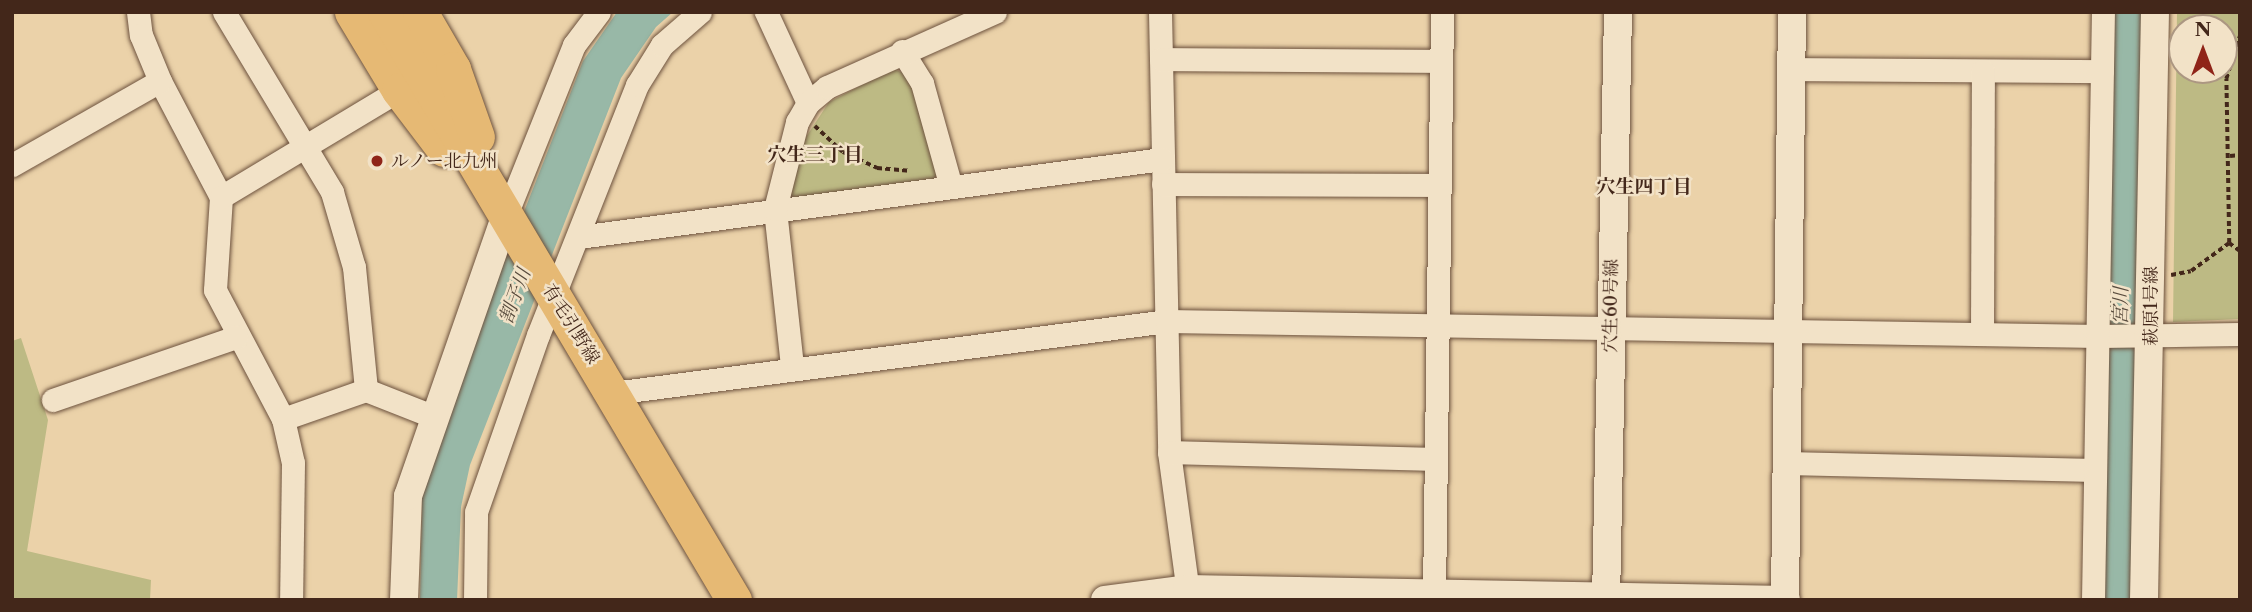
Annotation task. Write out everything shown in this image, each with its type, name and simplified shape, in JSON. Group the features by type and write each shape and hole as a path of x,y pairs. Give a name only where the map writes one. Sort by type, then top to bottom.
{"main road":[{"path":"352,12 399,90 466,178 511,226"},
{"name":"有毛引野線","path":"385,12 734,600"},
{"path":"420,12 453,69 511,226"}],"street":[{"path":"138,12 141,35 160,81 221,197 215,290 236,337 283,419 293,463 291,600"},
{"path":"224,12 332,192 346,228 366,390"},
{"path":"404,600 408,496 432,416 511,226 574,45 599,12"},
{"path":"475,600 476,512 552,293 579,237 637,85 662,45 700,12"},
{"path":"766,12 802,113"},
{"path":"792,366 775,209 802,113 827,87 902,51 995,12"},
{"path":"1160,12 1169,452 1188,594"},
{"path":"1434,594 1442,12"},
{"name":"穴生60号線","path":"1606,598 1618,12"},
{"path":"1105,600 1188,594 1434,594 1785,600 1786,329 1792,12"},
{"path":"2093,600 2095,470 2103,336 2103,12"},
{"name":"萩原1号線","path":"2144,600 2145,336 2151,279 2155,12"},
{"path":"902,51 922,83 951,187"},
{"path":"1161,59 1440,61"},
{"path":"1793,69 2102,71"},
{"path":"1982,334 1983,71"},
{"path":"12,165 160,81"},
{"path":"221,197 399,90"},
{"path":"579,237 1162,159"},
{"path":"1163,184 1438,185"},
{"path":"613,393 792,366 1167,321 2103,336 2240,334"},
{"path":"53,400 236,337"},
{"path":"283,419 366,390 432,416"},
{"path":"1169,452 1434,459"},
{"path":"1786,463 2095,470"}],"path":[{"path":"2229,243 2230,156 2226,79 2240,35"},
{"path":"802,113 844,152 877,168 911,171 914,192"},
{"path":"2230,156 2240,155"},
{"path":"2151,279 2191,271 2229,243"},
{"path":"2229,243 2240,251"}],"shaded area":[{"path":"2177,12 2240,12 2240,319 2173,322 2176,84 2238,84 2238,14"},
{"path":"893,69 904,73 924,106 941,172 933,179 794,198 788,192 806,137 829,102"},
{"path":"21,338 48,420 27,551 151,580 150,600 12,600 12,341"}],"water":[{"name":"割子川","path":"617,12 673,12 656,27 621,78 470,465 461,507 457,600 420,600 422,496 500,273 583,61"}],"waterway":[{"name":"宮川","path":"2116,600 2126,12"}],"place":[{"name":"ルノー北九州","path":"377,161"}],"district":[{"name":"穴生三丁目","path":"815,155"},
{"name":"穴生四丁目","path":"1644,187"}]}
